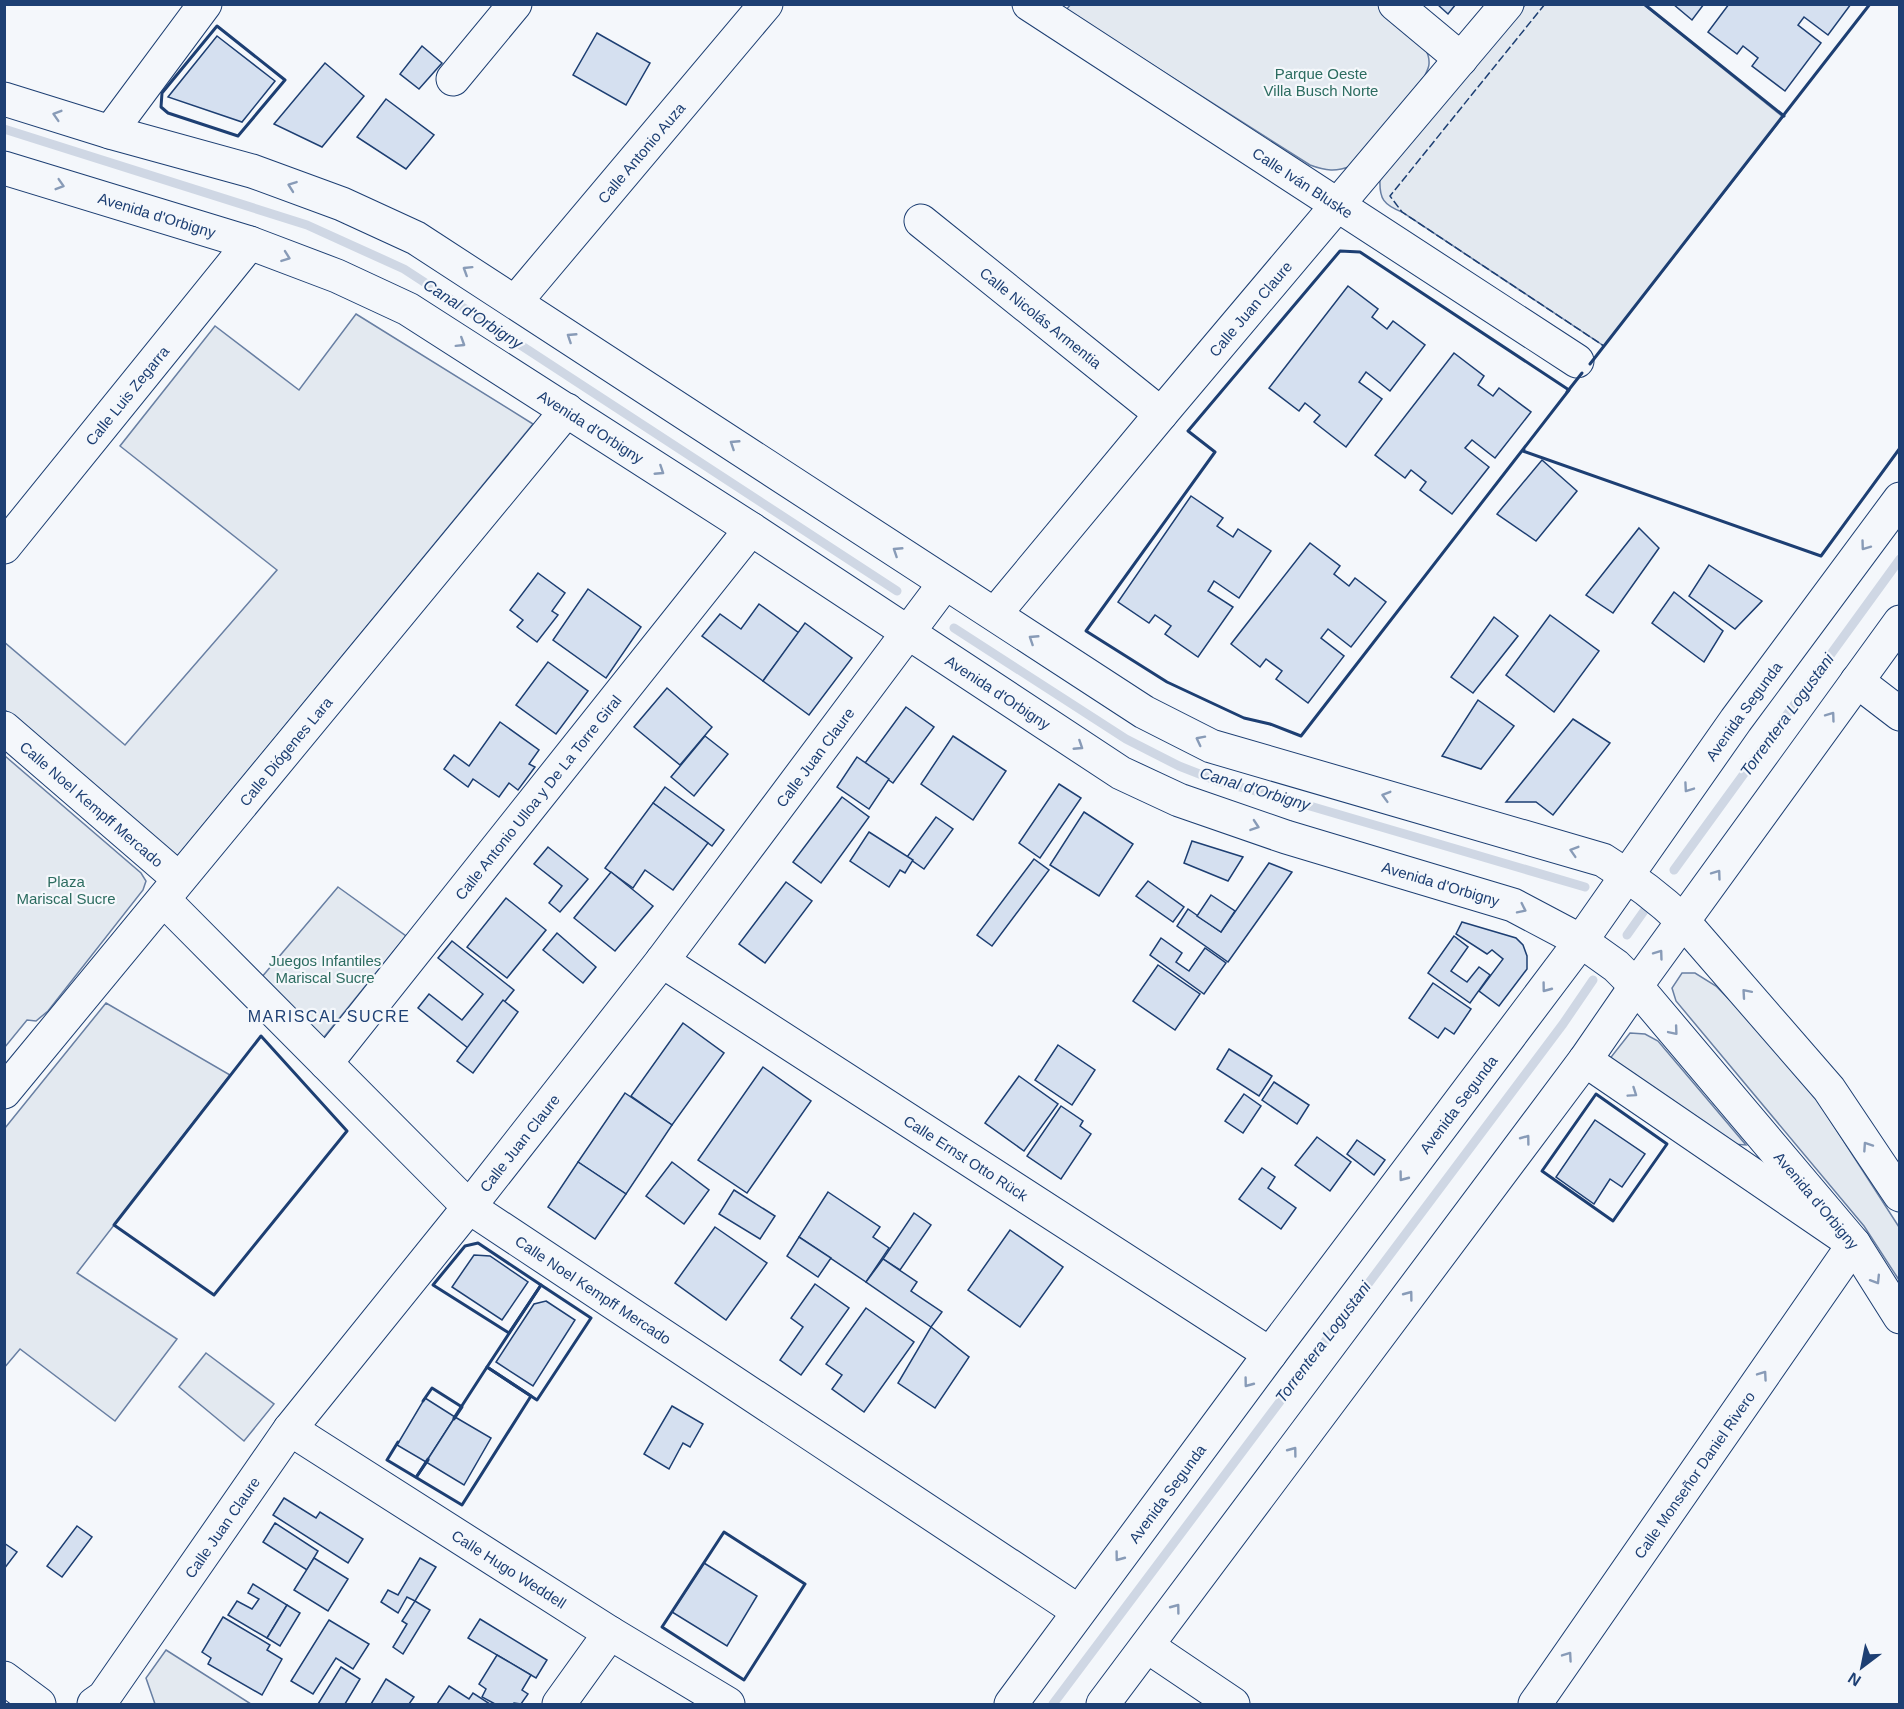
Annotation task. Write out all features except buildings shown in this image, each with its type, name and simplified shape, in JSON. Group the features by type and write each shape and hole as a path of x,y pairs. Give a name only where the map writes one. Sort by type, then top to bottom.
{"street":[{"path":"110,132 205,4"},
{"path":"453,79 515,4"},
{"name":"Calle Antonio Auza","path":"516,301 765,4"},
{"name":"Calle Iván Bluske","path":"1029,4 1577,361"},
{"path":"1395,4 1461,59"},
{"name":"Calle Juan Claure","path":"995,614 1507,4"},
{"path":"4,99 110,132 252,171 342,204 416,238 1144,712 1211,746 1603,860 1627,874 1660,899 1683,921 1829,1089 1899,1195"},
{"name":"Avenida d'Orbigny","path":"4,168 250,243 337,276 408,309 751,529 1121,773 1179,800 1286,837 1513,905 1581,941 1616,966 1636,986 1854,1244 1899,1317"},
{"name":"Calle Nicolás Armentia","path":"921,221 1161,414"},
{"name":"Calle Luis Zegarra","path":"4,547 250,243"},
{"name":"Calle Diógenes Lara","path":"4,1092 567,410"},
{"name":"Avenida Segunda","path":"1011,1704 1078,1611 1581,941 1736,720 1899,499"},
{"name":"Calle Antonio Ulloa y De La Torre Giral","path":"326,1063 751,529"},
{"name":"Calle Juan Claure","path":"105,1702 290,1429 662,962 945,583"},
{"path":"1103,1704 1585,1060 1899,622"},
{"path":"1857,681 1899,714"},
{"name":"Calle Noel Kempff Mercado","path":"4,728 171,890 326,1063 469,1207 1078,1611"},
{"name":"Calle Ernst Otto Rück","path":"662,962 1270,1354"},
{"path":"1585,1060 1854,1244"},
{"name":"Calle Monseñor Daniel Rivero","path":"1535,1704 1854,1244"},
{"name":"Calle Hugo Weddell","path":"290,1429 610,1633 728,1704"},
{"path":"559,1704 610,1633"},
{"path":"1147,1646 1233,1704"},
{"path":"4,1678 39,1704"}],"green space":[{"name":"Parque Oeste Villa Busch Norte","path":"1071,4 1378,5 1418,38 1428,55 1429,66 1424,77 1351,166 1326,170 1310,165 1066,10"},
{"path":"1525,5 1644,5 1783,117 1604,346 1402,212 1391,207 1380,192 1380,179"},
{"path":"356,314 533,424 176,858 5,710 4,642 125,745 277,570 120,446 215,326 299,390"},
{"name":"Plaza Mariscal Sucre","path":"5,756 141,873 146,881 143,890 48,1011 36,1021 27,1020 5,1047"},
{"name":"Juegos Infantiles Mariscal Sucre","path":"338,887 406,936 320,1042 261,978"},
{"path":"1682,973 1695,973 1716,986 1763,1034 1814,1095 1899,1227 1899,1280 1864,1226 1676,1001 1672,988"},
{"path":"106,1003 230,1075 77,1273 177,1339 115,1421 20,1349 4,1368 5,1128"},
{"path":"1630,1033 1645,1034 1658,1041 1746,1145 1731,1144 1608,1061"},
{"path":"206,1353 274,1404 244,1441 179,1387"},
{"path":"166,1650 251,1704 155,1704 146,1678"}],"waterway":[{"name":"Canal d'Orbigny","path":"4,129 307,225 404,269 897,591"},
{"name":"Torrentera Logustani","path":"1674,870 1900,559"},
{"name":"Canal d'Orbigny","path":"954,628 1126,739 1179,766 1220,782 1276,796 1585,887"},
{"name":"Torrentera Logustani","path":"1627,935 1644,911"},
{"name":"Torrentera Logustani","path":"1053,1704 1563,1024 1593,980"}],"fence":[{"path":"1545,4 1390,196 1402,212 1604,346"}],"wall":[{"path":"1644,4 1784,116"},
{"path":"1590,364 1870,4"},
{"path":"217,26 285,80 238,136 168,113 161,107 162,93 217,26"},
{"path":"1340,251 1360,252 1569,390 1301,736 1270,724 1244,718 1167,682 1086,631 1215,452 1188,431 1340,251"},
{"path":"1567,392 1582,373"},
{"path":"1524,450 1821,556 1900,448"},
{"path":"261,1036 347,1131 214,1295 114,1225 261,1036"},
{"path":"1596,1094 1667,1144 1613,1221 1542,1171 1596,1094"},
{"path":"478,1243 541,1285 509,1333 433,1285 465,1246 478,1243"},
{"path":"541,1285 591,1318 537,1400 487,1367 541,1285"},
{"path":"398,1442 387,1460 462,1505 531,1396 487,1367 454,1418"},
{"path":"423,1401 432,1388 462,1407 454,1419"},
{"path":"417,1476 428,1459"},
{"path":"417,1476 428,1460"},
{"path":"724,1532 805,1584 744,1680 662,1627 724,1532"}],"district":[{"name":"MARISCAL SUCRE","path":"329,1016"}]}
